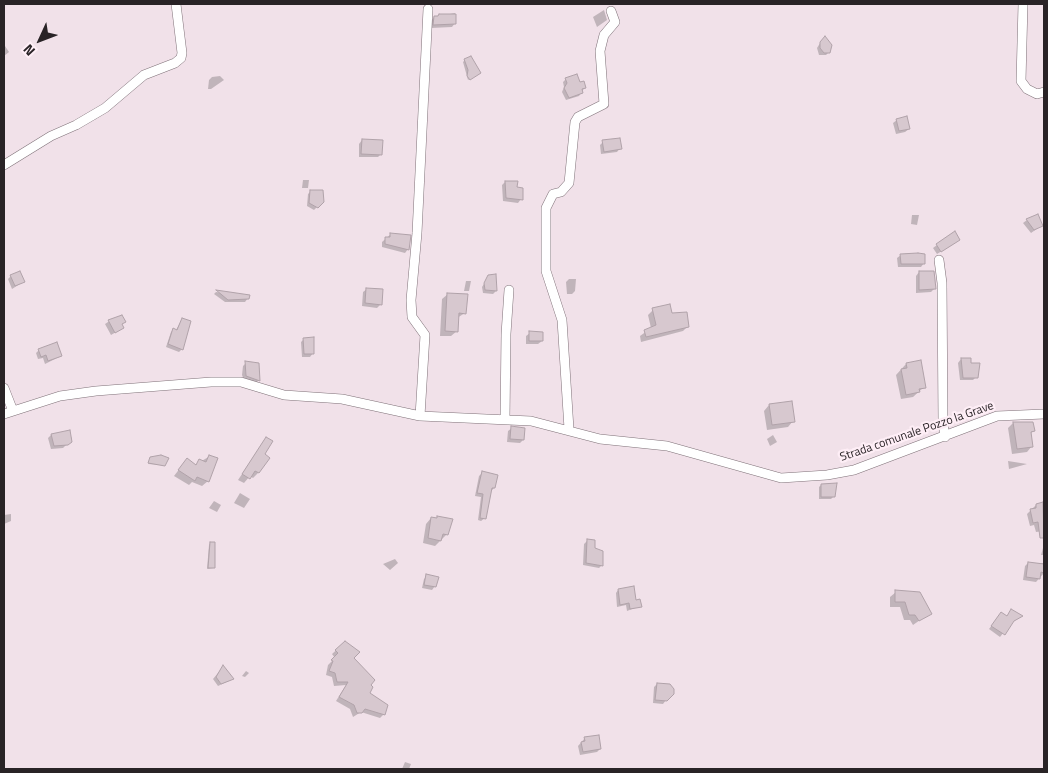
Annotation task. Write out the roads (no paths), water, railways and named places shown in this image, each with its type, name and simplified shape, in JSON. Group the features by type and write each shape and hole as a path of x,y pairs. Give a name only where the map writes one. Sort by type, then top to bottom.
{"street":[{"path":"4,165 51,136 76,126 105,108 144,75 176,63 182,52 176,4"},
{"path":"1023,4 1021,81 1027,89 1037,94 1044,92"},
{"path":"420,416 424,335 412,317 411,300 417,233 428,9"},
{"path":"569,429 562,320 546,271 546,208 553,194 561,192 569,183 575,122 578,117 604,104 600,51 604,35 615,22 611,11"},
{"path":"939,260 942,282 943,423 945,436"},
{"path":"505,420 506,334 509,290"},
{"name":"Strada comunale Pozzo la Grave","path":"8,413 60,396 96,391 233,382 284,395 342,399 420,416 531,421 569,429 600,439 668,446 782,478 827,476 854,470 997,416 1044,414"},
{"path":"4,388 8,413"}]}
